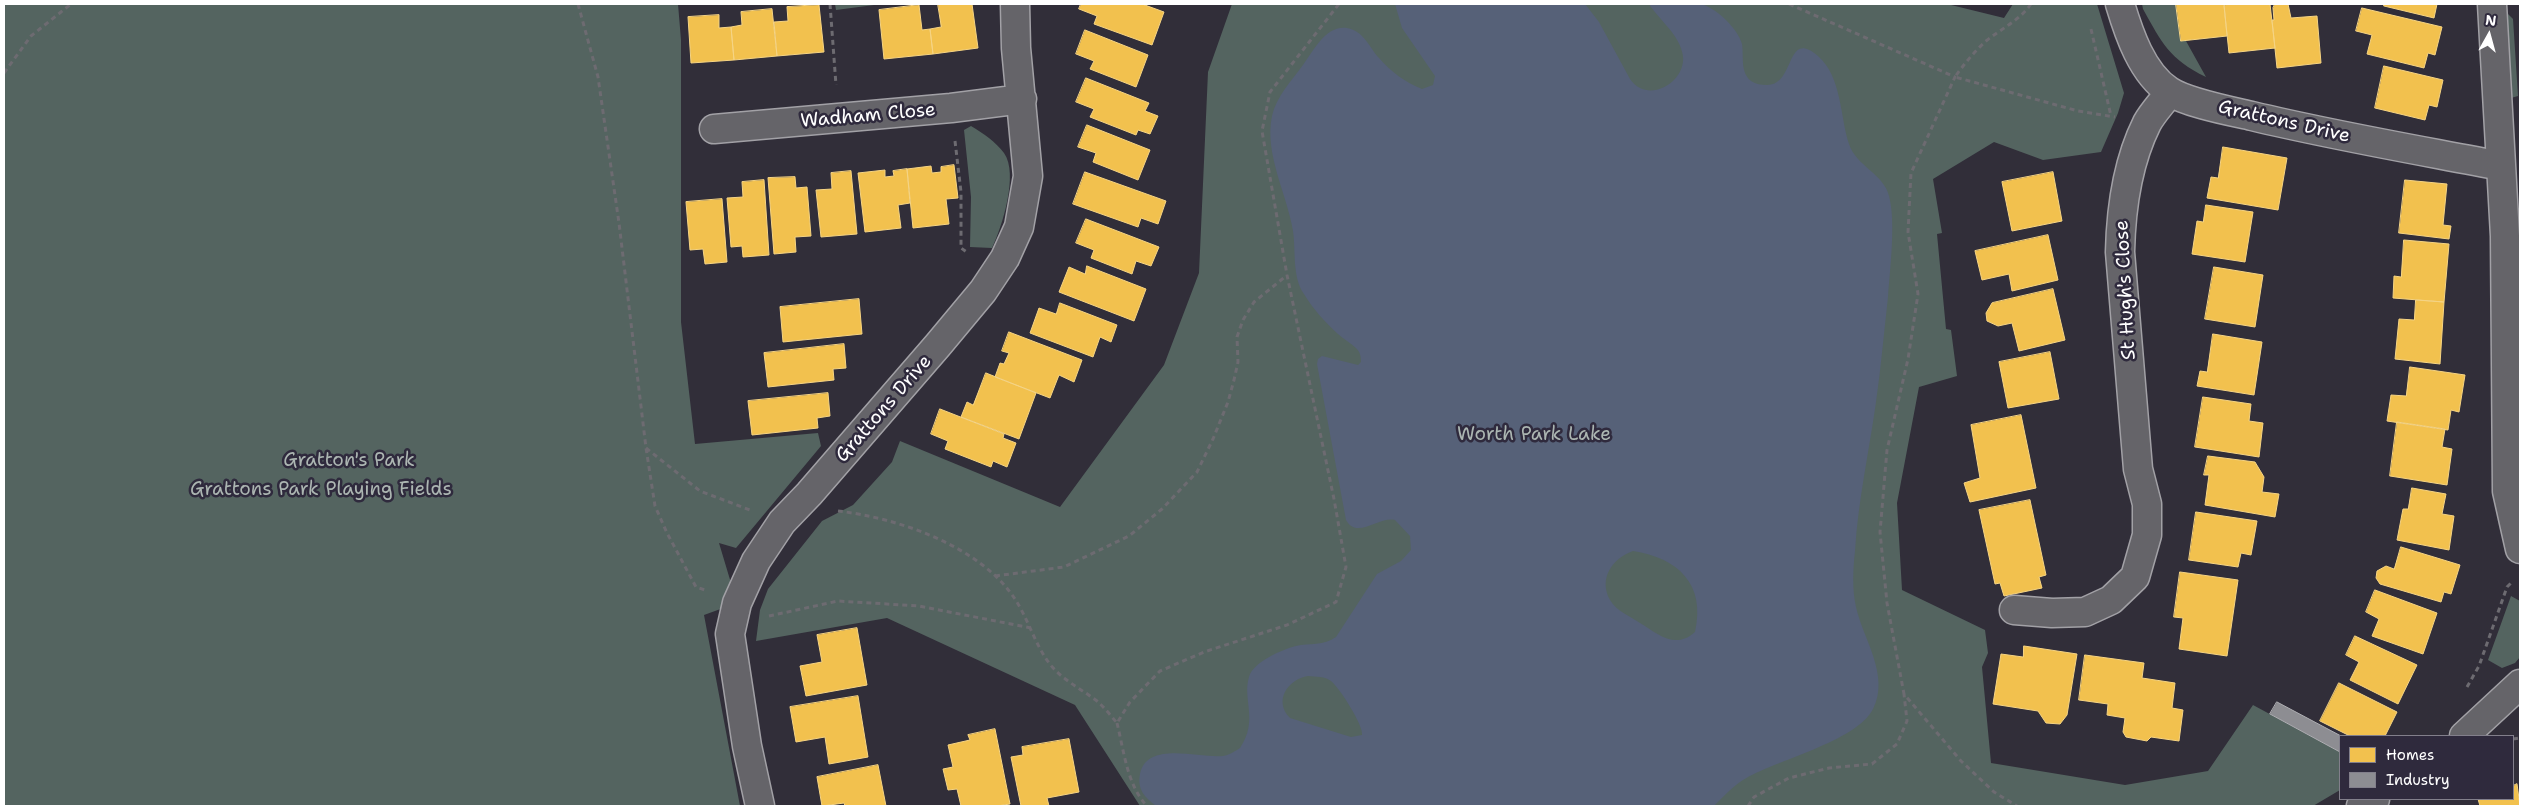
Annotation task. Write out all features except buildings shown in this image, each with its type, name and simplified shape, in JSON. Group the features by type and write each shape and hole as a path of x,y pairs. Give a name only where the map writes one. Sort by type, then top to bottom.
{"street":[{"name":"Grattons Drive","path":"760,806 746,746 730,634 737,603 756,561 782,522 816,487 938,345 983,291 1005,258 1018,227 1028,176 1016,48 1015,4"},
{"name":"Grattons Drive","path":"2120,4 2126,25 2139,53 2155,78 2170,92 2224,110 2293,126 2501,166"},
{"path":"2492,4 2507,308 2507,491 2520,549"},
{"name":"St Hugh's Close","path":"2014,610 2052,613 2085,612 2111,600 2135,577 2147,535 2147,504 2138,469 2120,252 2121,216 2126,182 2148,122 2170,92"},
{"name":"Wadham Close","path":"714,129 952,108 1022,99"},
{"path":"2465,735 2520,684"},
{"path":"2361,806 2373,800"}],"path":[{"path":"4,73 31,36 71,4"},
{"path":"578,4 598,78 619,223 646,448 655,506 667,534 696,587 737,603"},
{"path":"830,4 839,118"},
{"path":"1118,723 1130,702 1160,671 1204,652 1287,625 1336,602 1346,567 1334,499 1286,275 1262,131 1270,92 1339,4"},
{"path":"1789,4 1955,77 2069,108 2148,122"},
{"path":"1748,806 1754,797 1789,778 1829,768 1872,764 1897,744 1907,721 1904,694 1886,603 1880,532 1887,450 1908,359 1918,294 1908,232 1911,173 1955,77 1971,55 1987,41 2018,20 2031,4"},
{"path":"2090,22 2111,116"},
{"path":"952,108 961,192 961,248 969,253 991,250 1005,258"},
{"path":"995,576 1064,567 1129,536 1162,509 1197,472 1213,439 1228,402 1234,380 1238,362 1237,337 1243,320 1254,302 1286,275"},
{"path":"646,448 700,491 782,522"},
{"path":"836,511 870,515 914,527 957,548 995,576 1014,597 1049,663 1071,685 1098,702 1118,723 1131,780 1138,796 1146,806"},
{"path":"2462,695 2479,666 2507,587 2520,575"},
{"path":"730,634 761,618 838,601 918,606 1032,628"},
{"path":"1904,694 1961,762 1994,792 2017,806"}],"green space":[{"name":"Grattons Park Playing Fields","path":"4,4 678,4 681,40 681,322 695,444 818,433 821,446 736,548 719,543 737,603 704,615 740,806 4,806"},
{"path":"835,4 874,4 874,5 836,10"},
{"name":"Worth Park Lake","path":"1232,4 1947,4 2004,18 2013,4 2097,4 2124,93 2118,113 2101,152 2043,160 1994,142 1933,179 1942,233 1937,234 1946,329 1951,330 1957,376 1919,387 1897,503 1902,590 1985,630 1988,653 1982,667 1991,763 2125,785 2208,771 2253,705 2339,751 2339,791 2313,806 1140,806 1075,705 887,618 756,641 760,610 768,589 822,521 853,505 892,462 900,441 1060,507 1164,365 1199,273 1208,72"},
{"path":"2142,4 2176,4 2181,41 2186,41 2206,77 2183,64 2175,57 2162,41"},
{"path":"2505,11 2513,19 2518,96 2511,98"},
{"path":"971,126 997,145 1004,153 1008,162 1010,174 1007,200 992,248 970,247 971,197 964,130"},
{"path":"2511,596 2520,601 2520,657 2515,663 2502,668 2488,660"}],"water":[{"path":"1685,2 1704,5 1732,26 1740,38 1745,73 1755,83 1767,85 1776,83 1783,77 1795,53 1800,49 1808,49 1818,56 1832,75 1849,144 1853,152 1886,188 1892,219 1888,297 1878,389 1859,514 1853,579 1859,619 1877,670 1879,683 1877,696 1873,709 1864,721 1850,731 1833,741 1743,780 1714,806 1156,806 1145,796 1141,789 1140,774 1145,764 1153,757 1176,753 1223,756 1240,748 1246,738 1248,728 1247,686 1249,677 1256,666 1268,657 1290,648 1321,643 1336,637 1377,574 1401,561 1411,550 1410,536 1395,520 1382,521 1362,528 1356,528 1351,526 1346,520 1317,364 1318,359 1322,356 1358,365 1361,362 1360,356 1356,348 1328,325 1300,287 1296,272 1293,231 1277,174 1270,130 1274,109 1285,89 1321,40 1333,30 1340,28 1347,28 1358,32 1375,54 1404,80 1422,89 1433,85 1435,76 1402,28 1395,4 1585,4 1599,22 1630,79 1638,87 1646,90 1655,90 1672,82 1679,74 1683,56 1678,41 1649,4","holes":["1633,551 1663,560 1685,576 1692,587 1696,600 1697,615 1695,632 1688,637 1674,640 1660,635 1619,610 1610,600 1606,584 1610,570 1619,559","1308,676 1326,678 1335,685 1355,716 1362,730 1362,735 1351,737 1290,718 1283,705 1285,692 1294,681"]}],"park label":[{"name":"Gratton's Park","path":"349,461"}]}
